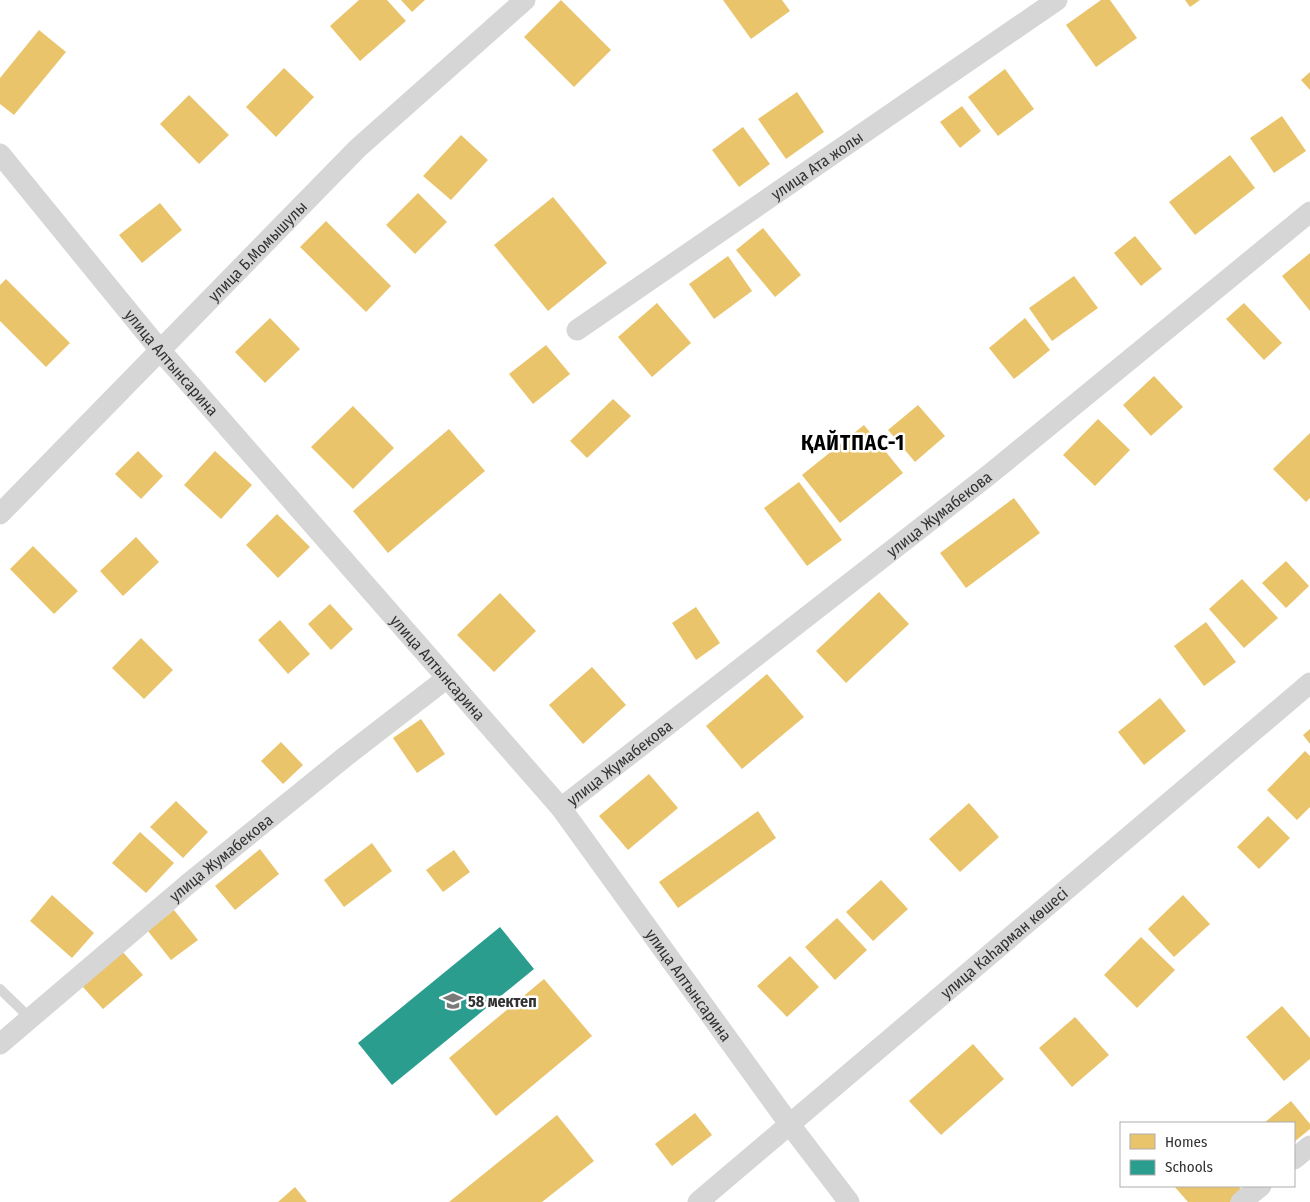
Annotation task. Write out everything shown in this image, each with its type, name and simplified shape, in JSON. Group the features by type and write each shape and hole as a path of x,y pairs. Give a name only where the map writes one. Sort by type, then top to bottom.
{"street":[{"name":"улица Б.Момышулы","path":"0,514 358,148 524,0"},
{"name":"улица Ата жолы","path":"577,330 1057,0"},
{"name":"улица Алтынсарина","path":"0,154 160,350 561,808 790,1125 849,1202"},
{"name":"улица Жумабекова","path":"561,808 990,474 1310,212"},
{"name":"улица Жумабекова","path":"0,1044 188,884 346,756 447,678"},
{"name":"улица Каһарман көшесі","path":"698,1202 1310,683"},
{"path":"1295,1159 1310,1146"},
{"path":"1241,1202 1260,1187"}],"lane":[{"path":"0,989 30,1018"}],"building: Homes":[{"path":"359,0 387,0 406,21 360,61 330,26"},
{"path":"401,0 425,0 412,12"},
{"path":"561,0 611,50 574,87 524,37"},
{"path":"723,0 782,0 790,11 751,39"},
{"path":"1101,0 1110,0 1137,38 1096,67 1066,25"},
{"path":"1185,0 1200,0 1190,7"},
{"path":"39,30 66,52 14,115 0,104 0,78"},
{"path":"284,68 314,97 276,137 246,107"},
{"path":"1005,69 1034,109 998,136 968,97"},
{"path":"1310,72 1310,90 1301,80"},
{"path":"797,92 824,132 786,159 758,119"},
{"path":"189,95 229,135 199,164 160,124"},
{"path":"962,106 981,131 960,148 940,122"},
{"path":"1282,116 1306,151 1274,173 1250,138"},
{"path":"743,127 770,164 739,187 712,150"},
{"path":"461,135 488,160 451,200 423,176"},
{"path":"1230,155 1255,188 1195,235 1169,202"},
{"path":"418,193 447,222 415,254 386,225"},
{"path":"553,197 607,263 548,311 494,245"},
{"path":"160,203 182,230 142,263 119,235"},
{"path":"326,221 391,286 366,312 300,247"},
{"path":"763,228 801,275 775,297 736,250"},
{"path":"1135,236 1162,269 1141,286 1114,253"},
{"path":"1310,253 1310,311 1282,276"},
{"path":"728,256 752,291 714,319 689,284"},
{"path":"1074,276 1098,308 1052,341 1029,308"},
{"path":"6,279 70,343 46,367 0,321 0,285"},
{"path":"657,303 691,343 652,377 618,337"},
{"path":"1244,303 1282,343 1264,360 1226,319"},
{"path":"270,318 300,349 265,383 235,352"},
{"path":"1025,318 1050,350 1014,379 989,348"},
{"path":"546,345 570,374 533,404 509,374"},
{"path":"1154,376 1183,407 1151,436 1123,405"},
{"path":"613,399 631,416 587,458 570,441"},
{"path":"918,405 945,436 915,462 888,430"},
{"path":"353,406 394,448 353,489 311,447"},
{"path":"1098,419 1130,450 1095,486 1063,455"},
{"path":"864,425 903,473 840,523 802,475"},
{"path":"449,429 485,471 388,553 353,511"},
{"path":"1310,433 1310,498 1306,502 1273,469"},
{"path":"138,451 163,476 141,499 115,474"},
{"path":"215,451 252,485 221,519 184,485"},
{"path":"799,482 842,540 807,566 764,508"},
{"path":"1014,498 1040,533 966,588 940,553"},
{"path":"277,514 310,547 278,578 246,545"},
{"path":"136,537 159,562 123,596 100,571"},
{"path":"33,546 78,591 54,614 10,569"},
{"path":"1286,561 1309,586 1286,608 1262,583"},
{"path":"1242,579 1278,618 1244,648 1209,609"},
{"path":"879,592 909,624 846,683 816,651"},
{"path":"500,593 536,631 494,672 457,635"},
{"path":"330,604 353,629 331,650 308,624"},
{"path":"696,607 720,643 696,660 672,623"},
{"path":"280,620 310,654 288,674 258,640"},
{"path":"1206,622 1236,662 1204,686 1174,646"},
{"path":"141,638 173,670 144,699 112,668"},
{"path":"592,667 626,705 583,744 549,705"},
{"path":"767,674 804,717 742,769 706,726"},
{"path":"1160,698 1186,731 1144,765 1118,732"},
{"path":"421,719 445,754 417,773 393,738"},
{"path":"1310,729 1310,744 1303,735"},
{"path":"281,742 303,765 283,784 261,761"},
{"path":"1305,751 1310,756 1310,807 1297,820 1267,790"},
{"path":"649,774 678,808 628,850 599,816"},
{"path":"176,801 208,832 183,858 150,827"},
{"path":"969,803 999,837 960,872 929,839"},
{"path":"758,811 776,838 678,908 659,882"},
{"path":"1268,816 1290,838 1259,869 1237,847"},
{"path":"140,832 174,863 146,893 112,863"},
{"path":"372,843 392,871 344,907 324,880"},
{"path":"260,849 279,874 235,910 215,886"},
{"path":"454,850 470,872 443,892 426,870"},
{"path":"881,880 908,909 873,941 846,912"},
{"path":"52,895 94,933 72,958 30,921"},
{"path":"1183,895 1210,924 1174,957 1148,929"},
{"path":"174,910 198,940 171,960 148,931"},
{"path":"837,918 867,950 835,980 805,947"},
{"path":"1141,937 1175,970 1137,1008 1104,975"},
{"path":"122,951 143,975 103,1009 82,986"},
{"path":"790,956 819,987 787,1017 757,986"},
{"path":"544,979 592,1036 496,1116 449,1058"},
{"path":"1282,1006 1310,1038 1310,1059 1284,1081 1246,1037"},
{"path":"1075,1017 1109,1055 1072,1087 1039,1048"},
{"path":"973,1044 1004,1079 941,1135 909,1101"},
{"path":"1291,1101 1310,1124 1310,1129 1295,1141 1295,1122 1265,1122"},
{"path":"695,1113 712,1135 672,1166 655,1144"},
{"path":"557,1115 594,1161 542,1202 449,1202"},
{"path":"295,1187 307,1202 278,1202"},
{"path":"1175,1187 1239,1187 1243,1191 1230,1202 1188,1202"}],"building: Schools":[{"path":"500,927 534,969 392,1085 358,1043"}],"place":[{"name":"58 мектеп","path":"453,1001"}],"district":[{"name":"ҚАЙТПАС-1","path":"853,443"}]}
